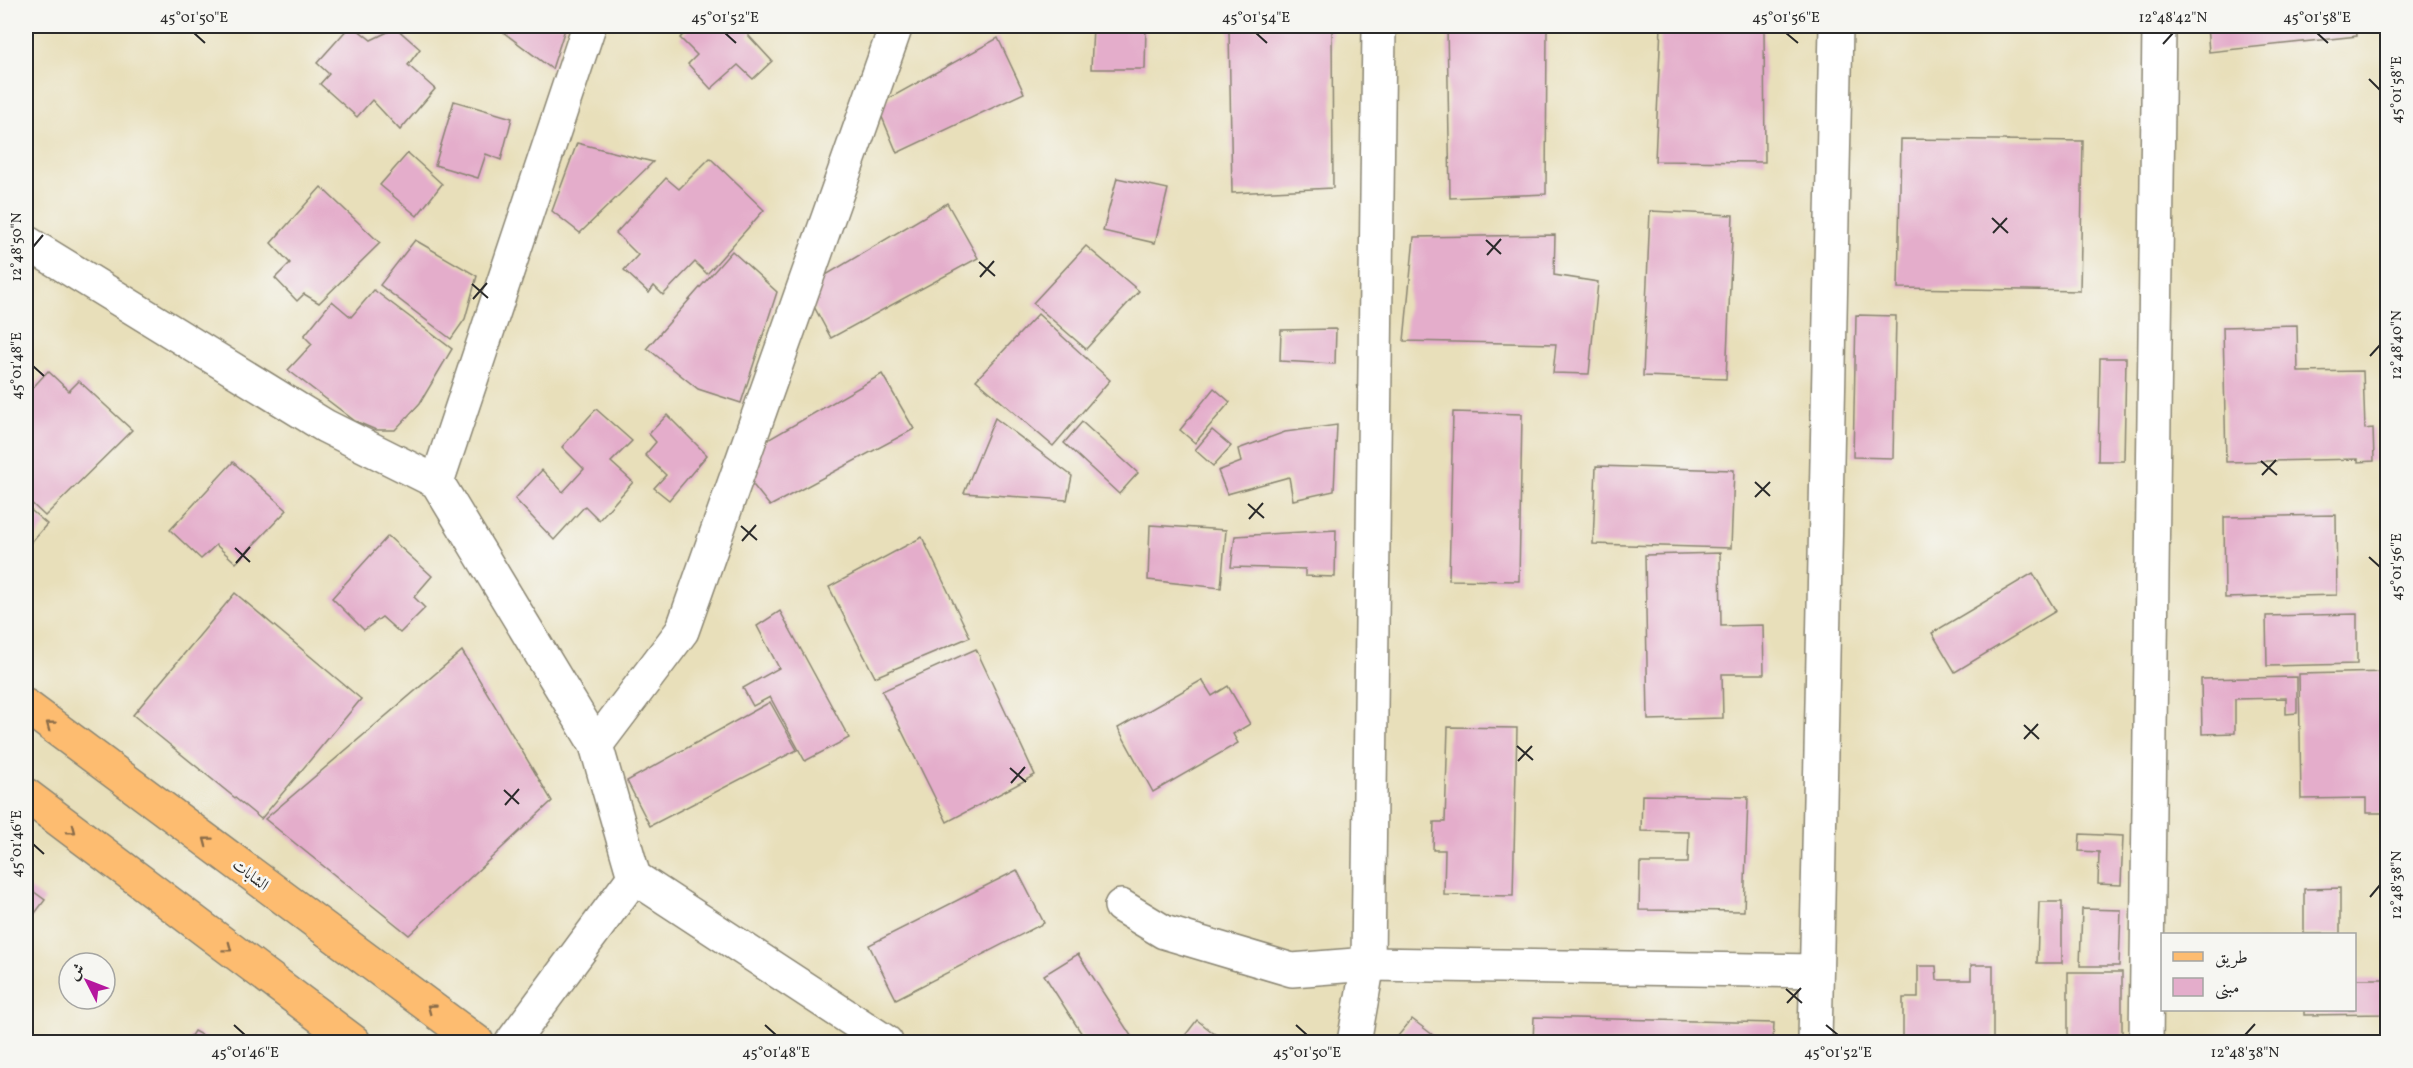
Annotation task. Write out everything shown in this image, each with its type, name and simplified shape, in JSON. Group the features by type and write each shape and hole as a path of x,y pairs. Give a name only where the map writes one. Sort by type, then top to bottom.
{"main road":[{"name":"الشابات","path":"26,706 477,1042"},
{"path":"26,795 354,1042"}],"street":[{"path":"437,482 589,26"},
{"path":"596,745 682,631 896,26"},
{"path":"1354,1042 1368,964 1379,26"},
{"path":"1815,1042 1836,26"},
{"path":"2145,1042 2158,26"},
{"path":"26,242 325,426 437,482 596,745 634,876 886,1042"},
{"path":"512,1042 634,876"},
{"path":"1121,906 1164,932 1292,970 1368,964 1816,971"}],"building":[{"path":"350,26 371,40 396,28 420,49 408,65 435,89 400,130 372,100 357,117 320,84 329,74 317,63"},
{"path":"495,26 566,26 552,69"},
{"path":"691,26 758,26 748,35 772,61 753,79 738,65 711,89 688,64 697,55 680,38"},
{"path":"1093,26 1146,26 1145,69 1091,69"},
{"path":"1332,26 1333,188 1232,193 1229,30"},
{"path":"1447,26 1547,26 1546,194 1450,198"},
{"path":"1661,26 1764,26 1765,162 1655,161"},
{"path":"2207,26 2356,26 2357,36 2209,52"},
{"path":"998,38 1024,93 897,153 877,105"},
{"path":"454,101 512,118 501,160 486,154 478,178 435,165"},
{"path":"1901,139 2083,141 2080,291 1898,288"},
{"path":"577,143 653,162 580,233 552,211"},
{"path":"408,153 442,184 417,216 380,185"},
{"path":"710,158 764,210 707,274 695,262 663,295 654,286 649,293 624,270 638,255 616,233 666,178 679,189"},
{"path":"1117,178 1168,189 1155,243 1103,231"},
{"path":"321,187 380,243 319,303 304,294 297,301 275,278 290,263 271,243"},
{"path":"947,203 978,258 831,338 804,288"},
{"path":"1650,211 1733,215 1726,379 1643,376"},
{"path":"1555,235 1554,275 1598,282 1589,374 1553,373 1556,344 1404,341 1414,237"},
{"path":"415,240 477,276 465,319 451,339 380,285"},
{"path":"1086,246 1139,291 1086,349 1033,303"},
{"path":"732,251 777,292 741,403 698,389 647,348"},
{"path":"374,290 452,349 420,403 395,430 376,430 355,421 288,370 312,344 304,336 332,301 351,317"},
{"path":"1038,314 1110,380 1053,446 976,380"},
{"path":"1856,315 1896,316 1893,458 1853,457"},
{"path":"2297,325 2298,372 2363,371 2365,429 2373,428 2374,461 2358,462 2358,459 2226,462 2223,327"},
{"path":"1336,329 1335,364 1280,361 1281,330"},
{"path":"2100,358 2126,358 2124,461 2098,461"},
{"path":"48,371 69,391 79,381 132,430 45,516 26,498 26,395"},
{"path":"882,374 914,429 770,506 733,460"},
{"path":"1214,388 1230,402 1195,443 1180,430"},
{"path":"596,409 632,441 611,462 633,482 599,520 585,506 554,540 515,499 542,470 563,492 584,469 562,447"},
{"path":"1453,412 1522,414 1519,581 1449,580"},
{"path":"667,415 707,455 669,500 654,488 666,475 645,455 656,442 649,434"},
{"path":"995,418 1072,476 1067,500 964,493"},
{"path":"1082,422 1138,473 1119,494 1064,443"},
{"path":"1337,425 1334,491 1293,500 1289,477 1227,494 1218,471 1241,462 1238,449 1285,432"},
{"path":"1212,430 1231,446 1213,466 1195,450"},
{"path":"233,462 287,510 236,563 216,545 201,559 170,530"},
{"path":"1596,466 1734,470 1731,548 1593,544"},
{"path":"26,506 47,524 26,548"},
{"path":"2336,515 2337,595 2225,598 2224,517"},
{"path":"1150,525 1226,530 1221,588 1148,580"},
{"path":"1336,530 1335,577 1305,576 1305,569 1231,567 1235,536"},
{"path":"388,536 432,576 414,597 425,608 400,633 382,617 364,630 332,598"},
{"path":"922,537 970,637 875,677 829,587"},
{"path":"1720,553 1721,626 1763,625 1764,674 1722,674 1723,718 1648,720 1645,555"},
{"path":"2033,573 2056,611 1955,672 1932,633"},
{"path":"235,593 361,699 261,819 133,715"},
{"path":"780,611 849,738 805,761 770,697 753,706 743,688 779,668 757,626"},
{"path":"2357,614 2357,664 2267,666 2266,616"},
{"path":"976,649 1035,775 947,822 882,691"},
{"path":"462,651 552,801 409,935 265,819"},
{"path":"2388,672 2388,813 2366,813 2366,798 2301,799 2299,674"},
{"path":"2297,677 2297,713 2286,714 2286,698 2235,699 2235,733 2202,734 2201,679"},
{"path":"1202,680 1212,696 1228,686 1250,724 1233,734 1238,743 1153,792 1118,728"},
{"path":"770,702 797,750 650,826 627,781"},
{"path":"1448,727 1517,728 1513,896 1444,895 1445,850 1433,850 1434,822 1445,822"},
{"path":"1642,795 1748,797 1744,911 1639,910 1640,863 1688,863 1689,832 1641,831"},
{"path":"2080,834 2123,836 2121,885 2098,884 2099,852 2079,851"},
{"path":"1017,870 1044,923 896,999 869,945"},
{"path":"26,886 45,900 26,925"},
{"path":"2340,888 2340,933 2304,933 2304,889"},
{"path":"2039,902 2062,902 2062,963 2037,963"},
{"path":"2082,909 2121,910 2119,966 2080,966"},
{"path":"1078,954 1135,1042 1087,1042 1044,975"},
{"path":"1971,965 1993,965 1993,1042 1903,1042 1903,998 1918,998 1918,966 1936,966 1937,980 1971,980"},
{"path":"2068,972 2122,972 2122,1042 2068,1042"},
{"path":"2356,979 2388,979 2388,1014 2304,1015 2304,1011 2356,1011"},
{"path":"1534,1017 1774,1023 1773,1042 1533,1042"},
{"path":"1412,1019 1442,1042 1393,1042"},
{"path":"1197,1020 1225,1042 1180,1042"},
{"path":"194,1031 214,1042 187,1042"}]}
